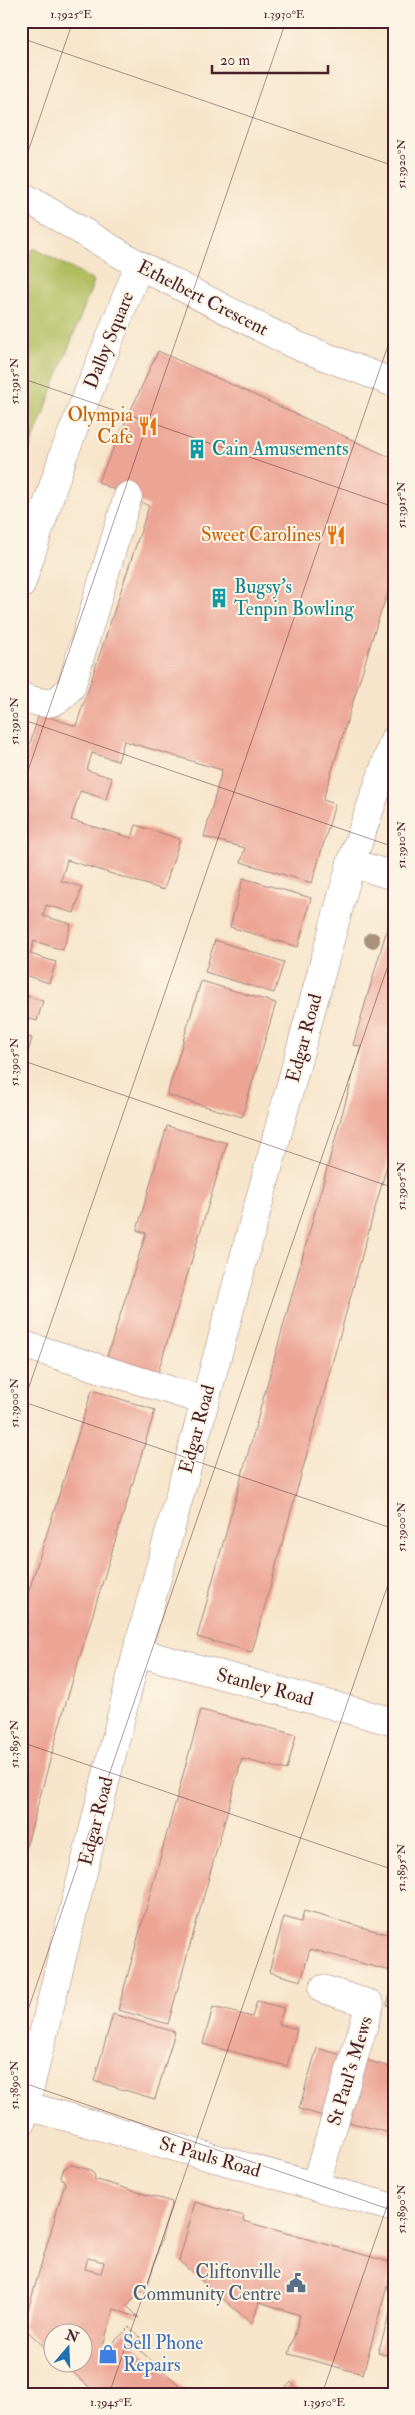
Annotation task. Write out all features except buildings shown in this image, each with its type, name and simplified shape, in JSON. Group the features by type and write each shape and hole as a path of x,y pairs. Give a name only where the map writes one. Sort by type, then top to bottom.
{"street":[{"name":"Ethelbert Crescent","path":"24,203 139,265 293,344 394,382"},
{"name":"Dalby Square","path":"21,586 63,456 139,265"},
{"path":"21,697 46,704 61,700 72,687 128,496"},
{"name":"Edgar Road","path":"24,2115 137,1652 351,864 394,740"},
{"path":"351,864 394,876"},
{"path":"21,1344 205,1401"},
{"name":"Stanley Road","path":"137,1652 394,1722"},
{"name":"St Paul's Mews","path":"315,2186 370,2004 323,1988"},
{"name":"St Pauls Road","path":"24,2115 315,2186 394,2208"}],"green space":[{"path":"34,248 94,281 21,472 21,268"}],"place":[{"name":"Olympia Cafe","path":"148,426"},
{"name":"Cain Amusements","path":"197,449"},
{"name":"Sweet Carolines","path":"336,535"},
{"name":"Bugsy's Tenpin Bowling","path":"219,598"},
{"name":"Cliftonville Community Centre","path":"296,2283"},
{"name":"Sell Phone Repairs","path":"108,2354"}]}
